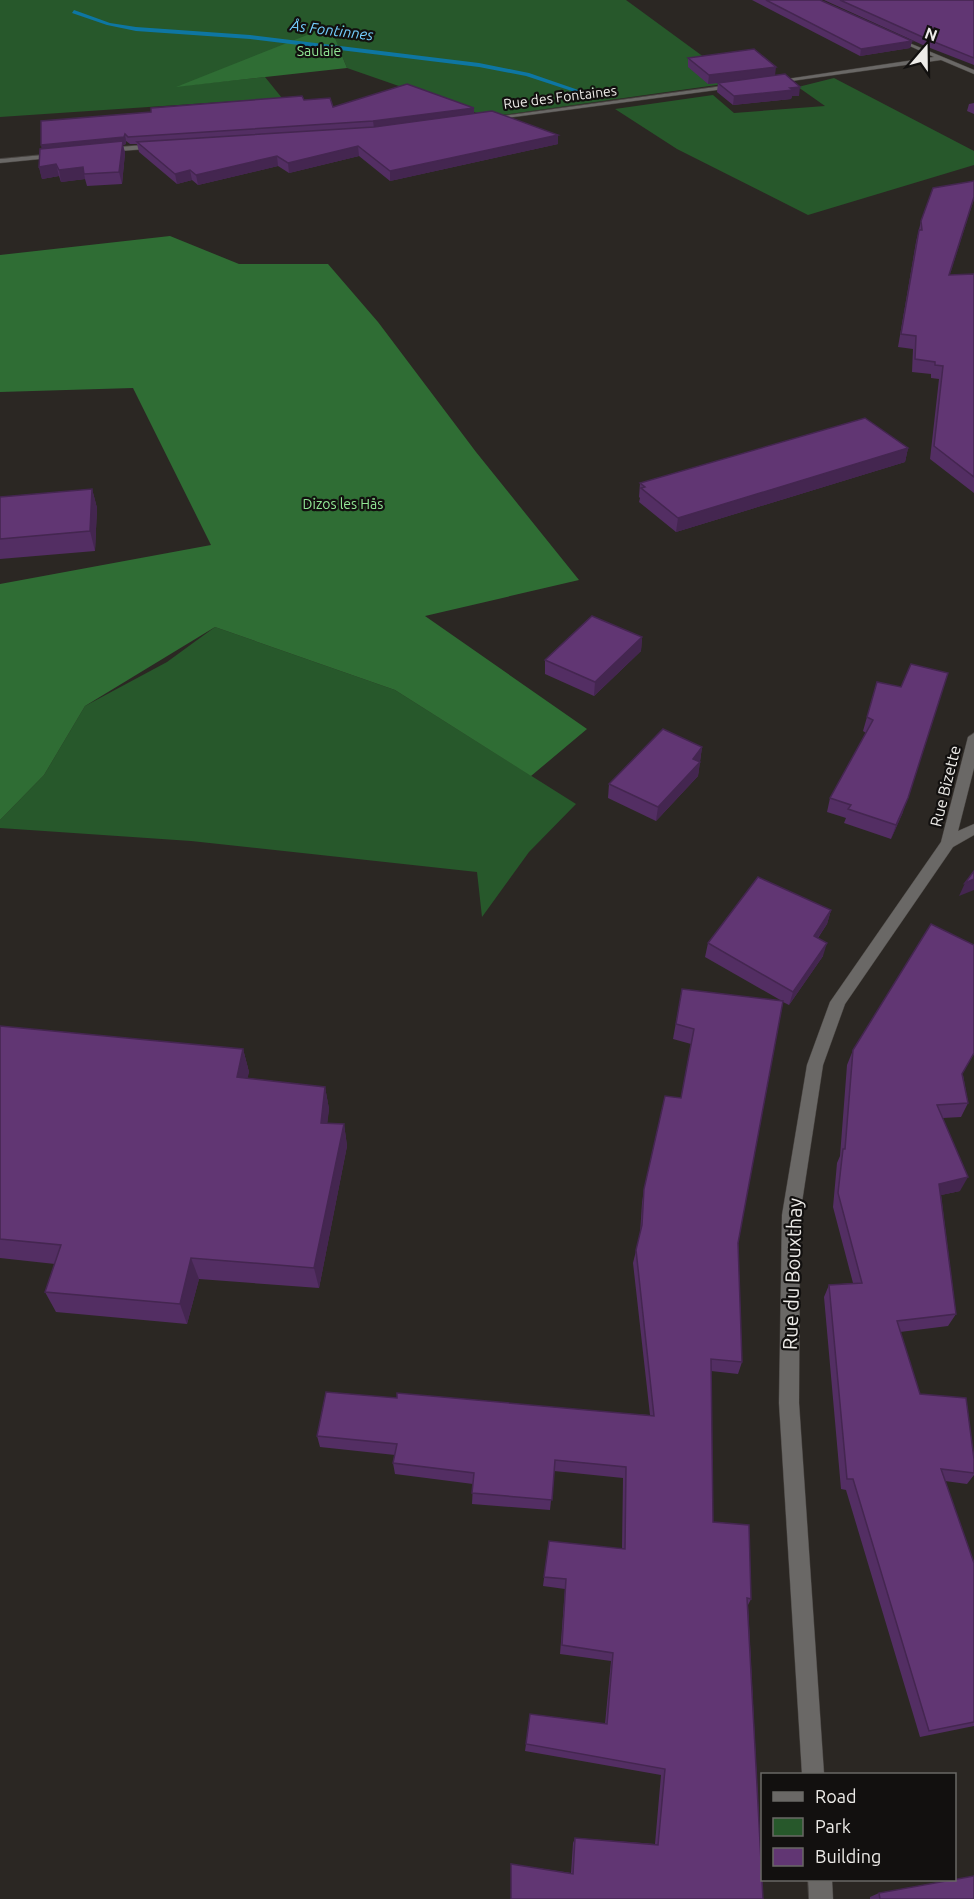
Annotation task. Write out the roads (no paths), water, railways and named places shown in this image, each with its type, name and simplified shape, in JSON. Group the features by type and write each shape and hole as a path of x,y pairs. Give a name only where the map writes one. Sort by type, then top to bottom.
{"street":[{"path":"886,33 974,72"},
{"path":"759,83 942,58"},
{"name":"Rue des Fontaines","path":"472,120 748,85"},
{"path":"100,151 167,146"},
{"path":"0,161 66,154"},
{"name":"Rue Bizette","path":"948,843 974,737"},
{"name":"Rue du Bouxthay","path":"813,1773 789,1403 791,1215 815,1065 838,1002 948,843 974,829"},
{"path":"820,1881 821,1899"}],"waterway":[{"name":"Ås Fontinnes","path":"74,12 109,24 136,29 250,37 479,65 527,74 584,93"}],"park label":[{"name":"Saulaie","path":"319,51"},
{"name":"Dizos les Hås","path":"343,504"}]}
